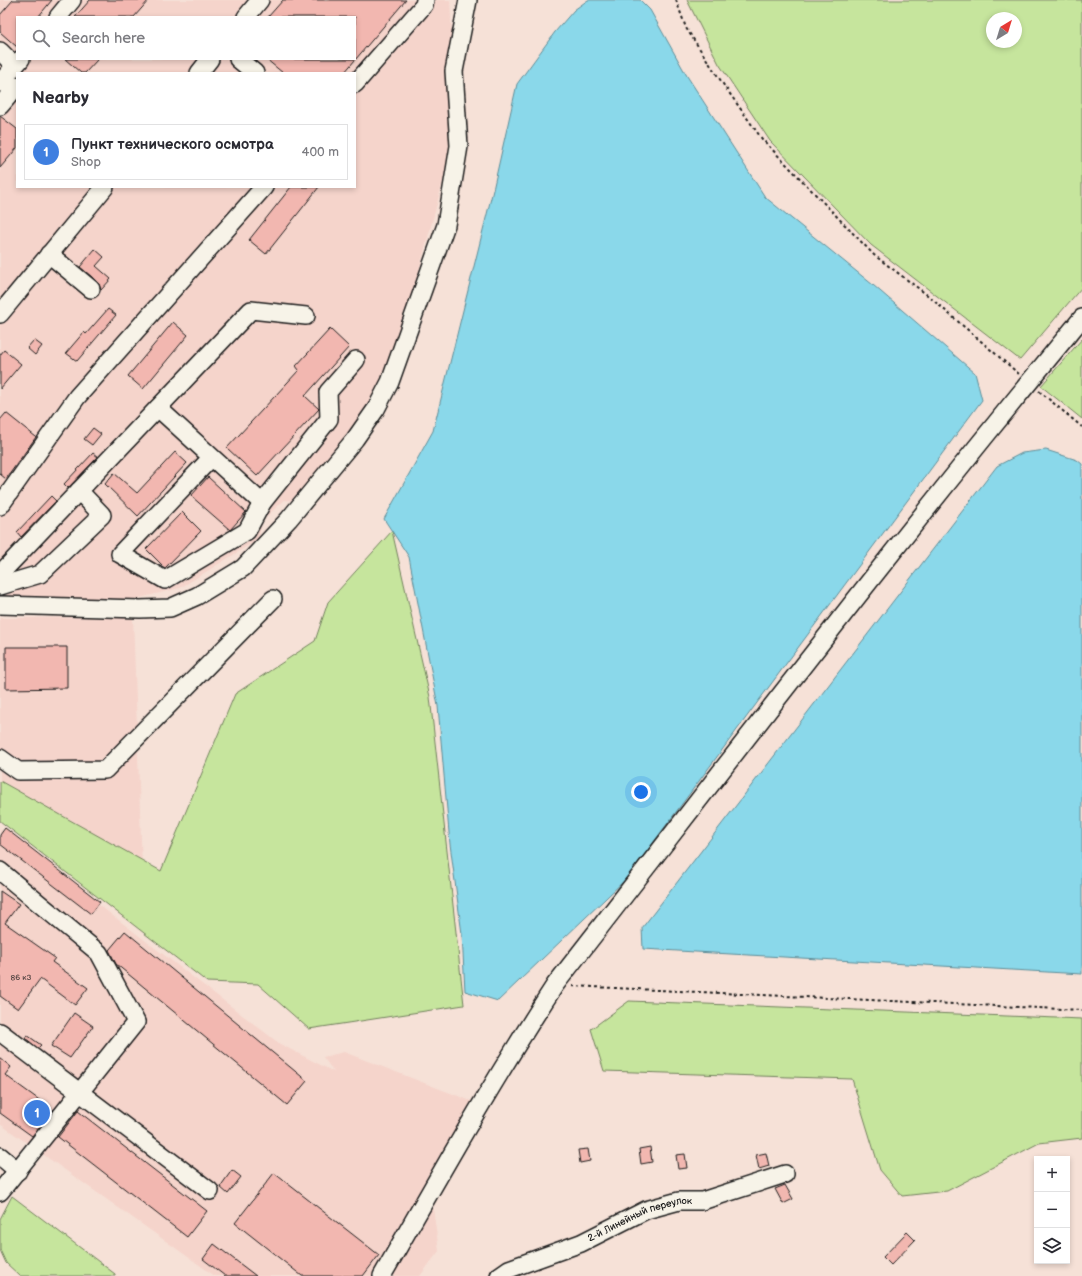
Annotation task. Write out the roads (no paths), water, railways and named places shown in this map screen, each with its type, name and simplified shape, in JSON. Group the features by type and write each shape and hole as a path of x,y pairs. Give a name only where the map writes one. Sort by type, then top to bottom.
{"street":[{"path":"59,16 72,0"},
{"path":"247,16 260,0"},
{"path":"356,83 424,5 425,0"},
{"path":"0,605 140,609 170,608 197,596 243,568 289,519 355,439 376,409 390,382 446,225 459,146 454,71 468,0"},
{"path":"0,51 18,62 0,83"},
{"path":"199,72 209,60"},
{"path":"239,60 254,72"},
{"path":"0,106 16,87"},
{"path":"0,314 103,188"},
{"path":"0,506 77,397 263,188"},
{"path":"49,254 91,289"},
{"path":"0,574 251,310 306,316"},
{"path":"382,1276 470,1123 522,1036 555,986 1029,382 1082,318"},
{"path":"211,458 120,554 165,580 247,531 262,503 329,419 328,392 356,360"},
{"path":"158,408 262,503"},
{"path":"0,586 40,574 102,516 79,491"},
{"path":"0,758 18,771 104,770 273,598"},
{"path":"0,870 99,953 136,1022 0,1192"},
{"path":"0,1032 210,1191"},
{"path":"0,1156 18,1171"},
{"name":"2-й Линейный переулок","path":"499,1276 508,1269 581,1243 646,1210 679,1201 702,1201 785,1174"}],"water":[{"path":"588,0 640,0 650,10 687,76 765,197 873,285 975,373 982,400 627,878 498,1001 465,991 462,934 450,844 438,706 409,557 384,519 433,431 493,190 517,84 555,32 574,10"},
{"path":"1046,450 1077,460 1082,464 1082,974 643,949 642,928 997,466 1022,453"}],"place":[{"name":"Пункт технического осмотра","path":"37,1113"}]}
